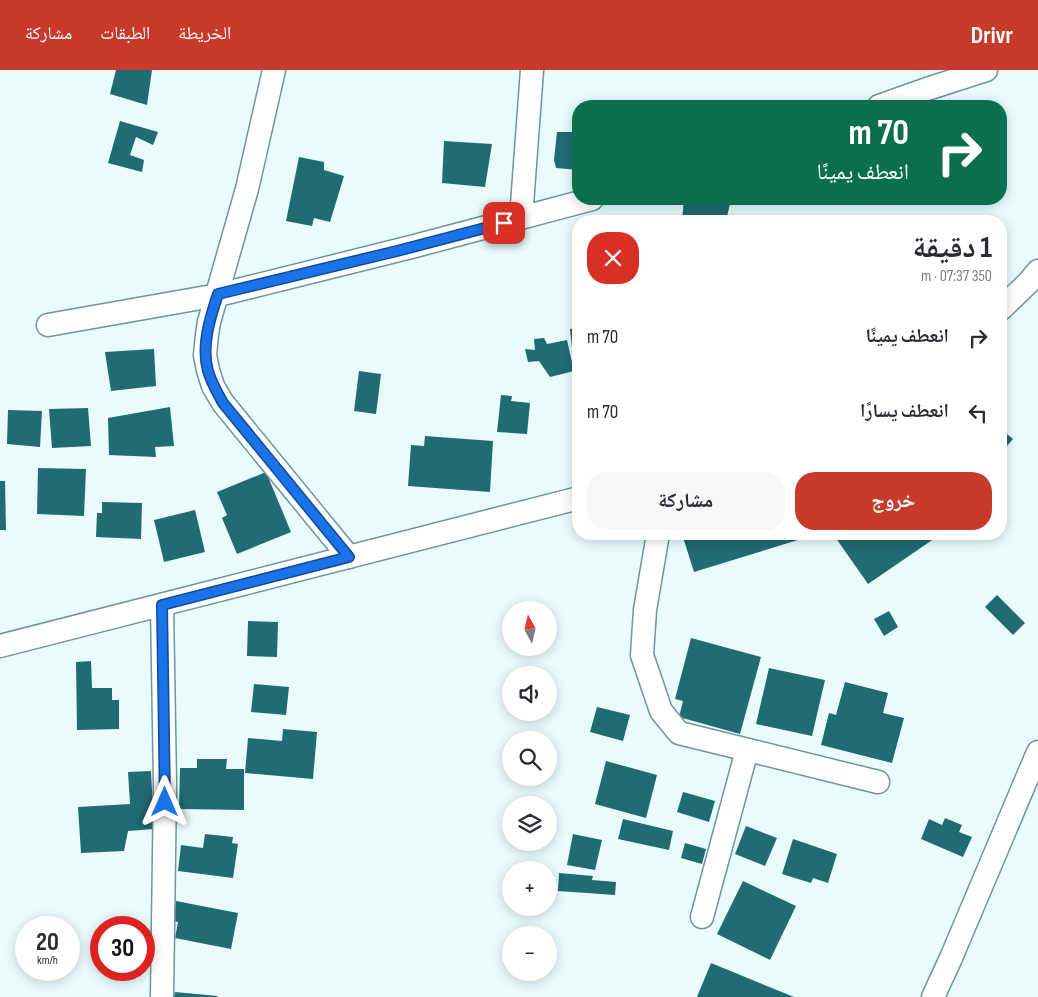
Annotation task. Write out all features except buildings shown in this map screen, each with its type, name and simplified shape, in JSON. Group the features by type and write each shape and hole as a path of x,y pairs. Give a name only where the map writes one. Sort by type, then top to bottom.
{"street":[{"path":"274,70 247,189 209,322 206,355 208,370 223,403 349,557"},
{"path":"521,218 532,70"},
{"path":"896,100 986,70"},
{"path":"48,325 218,294 572,204"},
{"path":"1007,303 1038,271"},
{"path":"0,646 572,500"},
{"path":"657,540 645,610 642,655 661,711 679,733 878,782"},
{"path":"162,605 165,784 162,997"},
{"path":"702,917 747,750"},
{"path":"933,997 1038,752"}],"route":[{"path":"165,802 162,605 349,557 223,403 214,386 208,370 206,355 209,322 218,294 504,223"}]}
